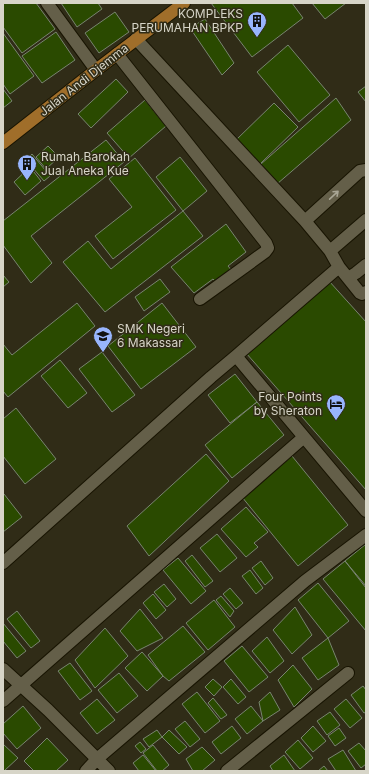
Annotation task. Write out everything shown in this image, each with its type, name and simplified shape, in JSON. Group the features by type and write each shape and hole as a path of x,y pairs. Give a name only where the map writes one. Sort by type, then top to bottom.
{"main road":[{"name":"Jalan Andi Djemma","path":"3,143 184,3"}],"street":[{"path":"47,3 96,70"},
{"path":"136,39 306,221 330,251 339,267 360,293 362,294 366,292"},
{"path":"117,54 266,243 268,248 265,252 200,299"},
{"path":"306,221 360,171 366,170"},
{"path":"330,251 366,220"},
{"path":"348,278 366,265"},
{"path":"3,563 210,378 339,267"},
{"path":"236,356 366,512"},
{"path":"3,701 304,437"},
{"path":"86,771 97,759 305,581 366,536"},
{"path":"3,669 48,710 109,771"},
{"path":"227,771 348,674"}],"building":[{"path":"3,3 36,3 55,29 22,53 3,27"},
{"path":"61,3 98,3 102,9 77,27"},
{"name":"KOMPLEKS PERUMAHAN BPKP","path":"211,3 292,3 303,18 252,57"},
{"path":"312,3 346,3 325,19"},
{"path":"115,12 129,32 99,53 85,33"},
{"path":"205,19 234,63 222,75 190,28"},
{"path":"56,32 75,60 42,83 22,56"},
{"path":"3,33 34,76 10,94 3,84"},
{"path":"288,45 330,95 299,122 257,72"},
{"path":"116,79 128,92 91,128 78,114"},
{"path":"366,86 366,102 358,92"},
{"path":"3,89 12,101 3,108"},
{"path":"336,98 351,120 277,184 261,164"},
{"path":"145,100 166,126 129,158 107,133"},
{"path":"274,103 298,127 260,164 236,140"},
{"path":"106,140 124,162 31,236 52,263 31,283 3,245 3,221"},
{"path":"48,146 59,157 46,169 36,157"},
{"path":"32,154 50,176 44,181 26,160"},
{"path":"180,157 207,191 183,211 156,177"},
{"path":"135,158 176,210 113,259 95,236 132,207 109,179"},
{"name":"Rumah Barokah Jual Aneka Kue","path":"30,167 41,181 25,195 14,182"},
{"path":"183,211 203,236 105,312 63,262 88,241 111,269"},
{"path":"226,224 246,252 228,266 233,272 218,284 213,279 194,293 171,267"},
{"path":"3,275 9,282 3,287"},
{"path":"160,279 170,292 144,311 135,297"},
{"name":"Four Points by Sheraton","path":"329,281 366,322 366,490 246,353"},
{"path":"77,303 95,326 8,397 3,391 3,344 12,355"},
{"path":"162,303 196,347 141,389 108,346"},
{"path":"102,352 135,395 112,412 79,369"},
{"path":"60,360 87,393 68,408 41,376"},
{"path":"235,374 257,402 230,423 208,395"},
{"path":"257,402 284,435 232,478 205,445"},
{"path":"16,408 56,459 25,484 3,456 3,419"},
{"path":"206,454 229,481 149,556 127,526"},
{"path":"292,456 348,525 298,566 242,497"},
{"path":"4,494 22,517 3,532 3,495"},
{"path":"246,507 268,532 254,543 258,547 246,557 221,529"},
{"path":"217,534 237,558 220,572 200,548"},
{"path":"366,544 366,586 345,561"},
{"path":"192,555 213,581 205,587 185,561"},
{"path":"178,558 206,591 191,604 163,570"},
{"path":"261,561 273,578 265,585 252,568"},
{"path":"345,561 366,588 366,631 323,579"},
{"path":"250,570 263,588 256,594 242,576"},
{"path":"318,583 349,621 328,638 298,600"},
{"path":"164,584 176,599 167,607 154,592"},
{"path":"230,588 243,603 236,609 223,594"},
{"path":"153,594 166,610 156,619 143,603"},
{"path":"221,596 234,611 230,617 216,600"},
{"path":"214,600 235,627 208,650 186,623"},
{"path":"295,607 312,635 292,654 273,630"},
{"path":"140,609 163,638 137,651 120,631"},
{"path":"17,611 40,641 31,648 7,619"},
{"path":"3,623 26,651 17,658 3,641"},
{"path":"183,626 205,652 169,681 163,676 148,655"},
{"path":"105,628 128,656 95,688 75,660"},
{"path":"267,637 284,661 270,673 252,651"},
{"path":"328,638 339,665 318,680 302,658"},
{"path":"242,646 268,677 249,692 224,661"},
{"path":"142,652 163,676 147,691 125,668"},
{"path":"70,663 92,691 80,700 58,671"},
{"path":"293,665 312,689 294,707 278,680"},
{"path":"119,673 138,696 117,713 98,690"},
{"path":"213,679 222,687 214,696 205,687"},
{"path":"231,679 246,697 238,704 223,687"},
{"path":"363,686 366,690 366,712 364,713 351,695"},
{"path":"197,692 220,721 205,733 182,704"},
{"path":"270,692 280,710 263,721 259,702"},
{"path":"213,698 227,715 221,719 208,703"},
{"path":"97,699 115,720 97,734 80,713"},
{"path":"346,699 362,718 350,728 334,709"},
{"path":"23,706 41,728 17,749 3,733 3,724"},
{"path":"251,706 263,721 247,734 235,719"},
{"path":"330,712 340,725 327,735 317,721"},
{"path":"185,721 200,739 190,747 175,729"},
{"path":"232,726 241,738 221,754 212,742"},
{"path":"313,726 326,741 313,752 301,738"},
{"path":"339,728 346,738 335,746 328,736"},
{"path":"157,730 162,737 149,747 143,739"},
{"path":"169,730 187,747 179,754 162,737"},
{"path":"47,738 68,760 56,771 34,771 24,761"},
{"path":"298,740 313,758 300,769 285,752"},
{"path":"140,742 146,749 141,753 135,746"},
{"path":"359,743 366,751 366,764 361,768 348,751"},
{"path":"3,744 18,758 4,771 3,771"},
{"path":"153,745 169,765 162,771 157,771 143,753"},
{"path":"202,747 215,760 202,771 193,771 186,759"},
{"path":"343,750 356,771 336,771 328,759"},
{"path":"143,755 156,771 139,771 133,763"},
{"path":"284,755 295,771 273,771 270,766"},
{"path":"324,766 328,771 318,771"}],"place":[{"name":"KOMPLEKS PERUMAHAN BPKP","path":"257,38"},
{"name":"Rumah Barokah Jual Aneka Kue","path":"27,181"},
{"name":"SMK Negeri 6 Makassar","path":"103,353"},
{"name":"Four Points by Sheraton","path":"336,421"}]}
